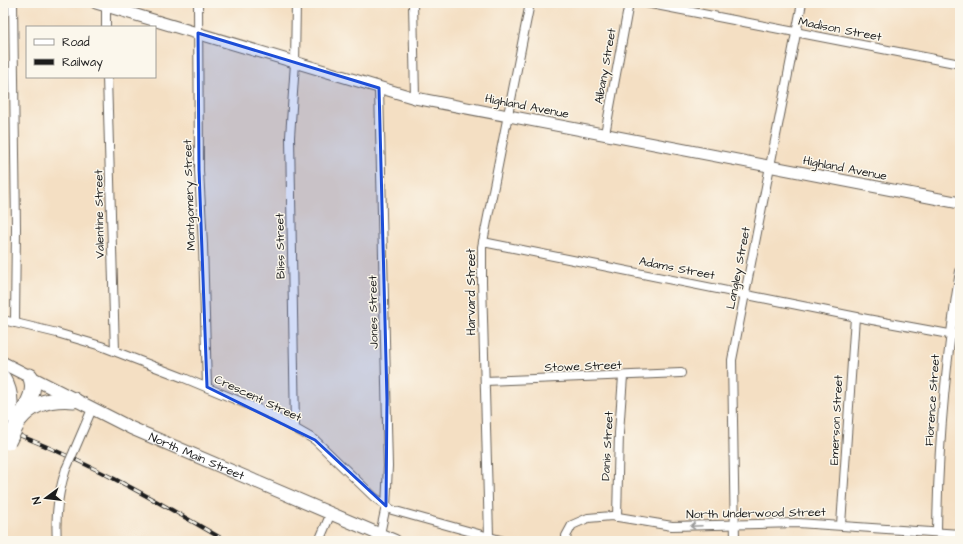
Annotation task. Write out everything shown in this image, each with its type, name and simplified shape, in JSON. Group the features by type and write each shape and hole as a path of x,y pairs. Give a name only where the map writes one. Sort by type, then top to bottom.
{"highway":[{"path":"9,432 32,392 30,376"},
{"path":"3,378 8,388 11,403 9,432"},
{"path":"9,432 29,410 40,403 59,400 74,400"}],"main road":[{"name":"North Main Street","path":"3,363 131,428 395,541"}],"street":[{"path":"13,3 16,228 15,323"},
{"name":"Montgomery Street","path":"198,3 199,170 203,245 207,387"},
{"name":"Bliss Street","path":"295,428 290,137 295,63 296,3"},
{"path":"413,3 415,98"},
{"name":"Harvard Street","path":"489,536 482,282 483,242 530,3"},
{"name":"Albany Street","path":"605,134 629,3"},
{"name":"Madison Street","path":"646,3 960,64"},
{"name":"Langley Street","path":"735,541 732,360 752,251 771,167 802,3"},
{"path":"103,4 106,26"},
{"name":"Highland Avenue","path":"103,4 198,34 415,98 960,203"},
{"name":"Valentine Street","path":"107,78 115,351"},
{"name":"Jones Street","path":"380,88 388,466 386,506 380,534"},
{"name":"Adams Street","path":"483,242 855,317 960,336"},
{"name":"Florence Street","path":"937,532 937,497 945,382 950,334 960,271"},
{"name":"Emerson Street","path":"842,525 855,317"},
{"name":"Crescent Street","path":"3,320 57,333 115,351 268,413 316,440 386,506 397,512 504,541"},
{"name":"Stowe Street","path":"485,381 681,373"},
{"name":"Danis Street","path":"617,517 619,433 623,376"},
{"path":"57,541 57,504 60,486 92,409"},
{"path":"319,541 331,513"},
{"name":"North Underwood Street","path":"567,541 566,536 572,525 588,518 617,517 672,526 691,527 735,524 842,525 960,534"}],"highlighted area":[{"path":"198,33 379,88 387,399 386,506 315,440 207,387 199,170"}],"railway":[{"path":"3,429 32,440 117,480 226,541"}]}
